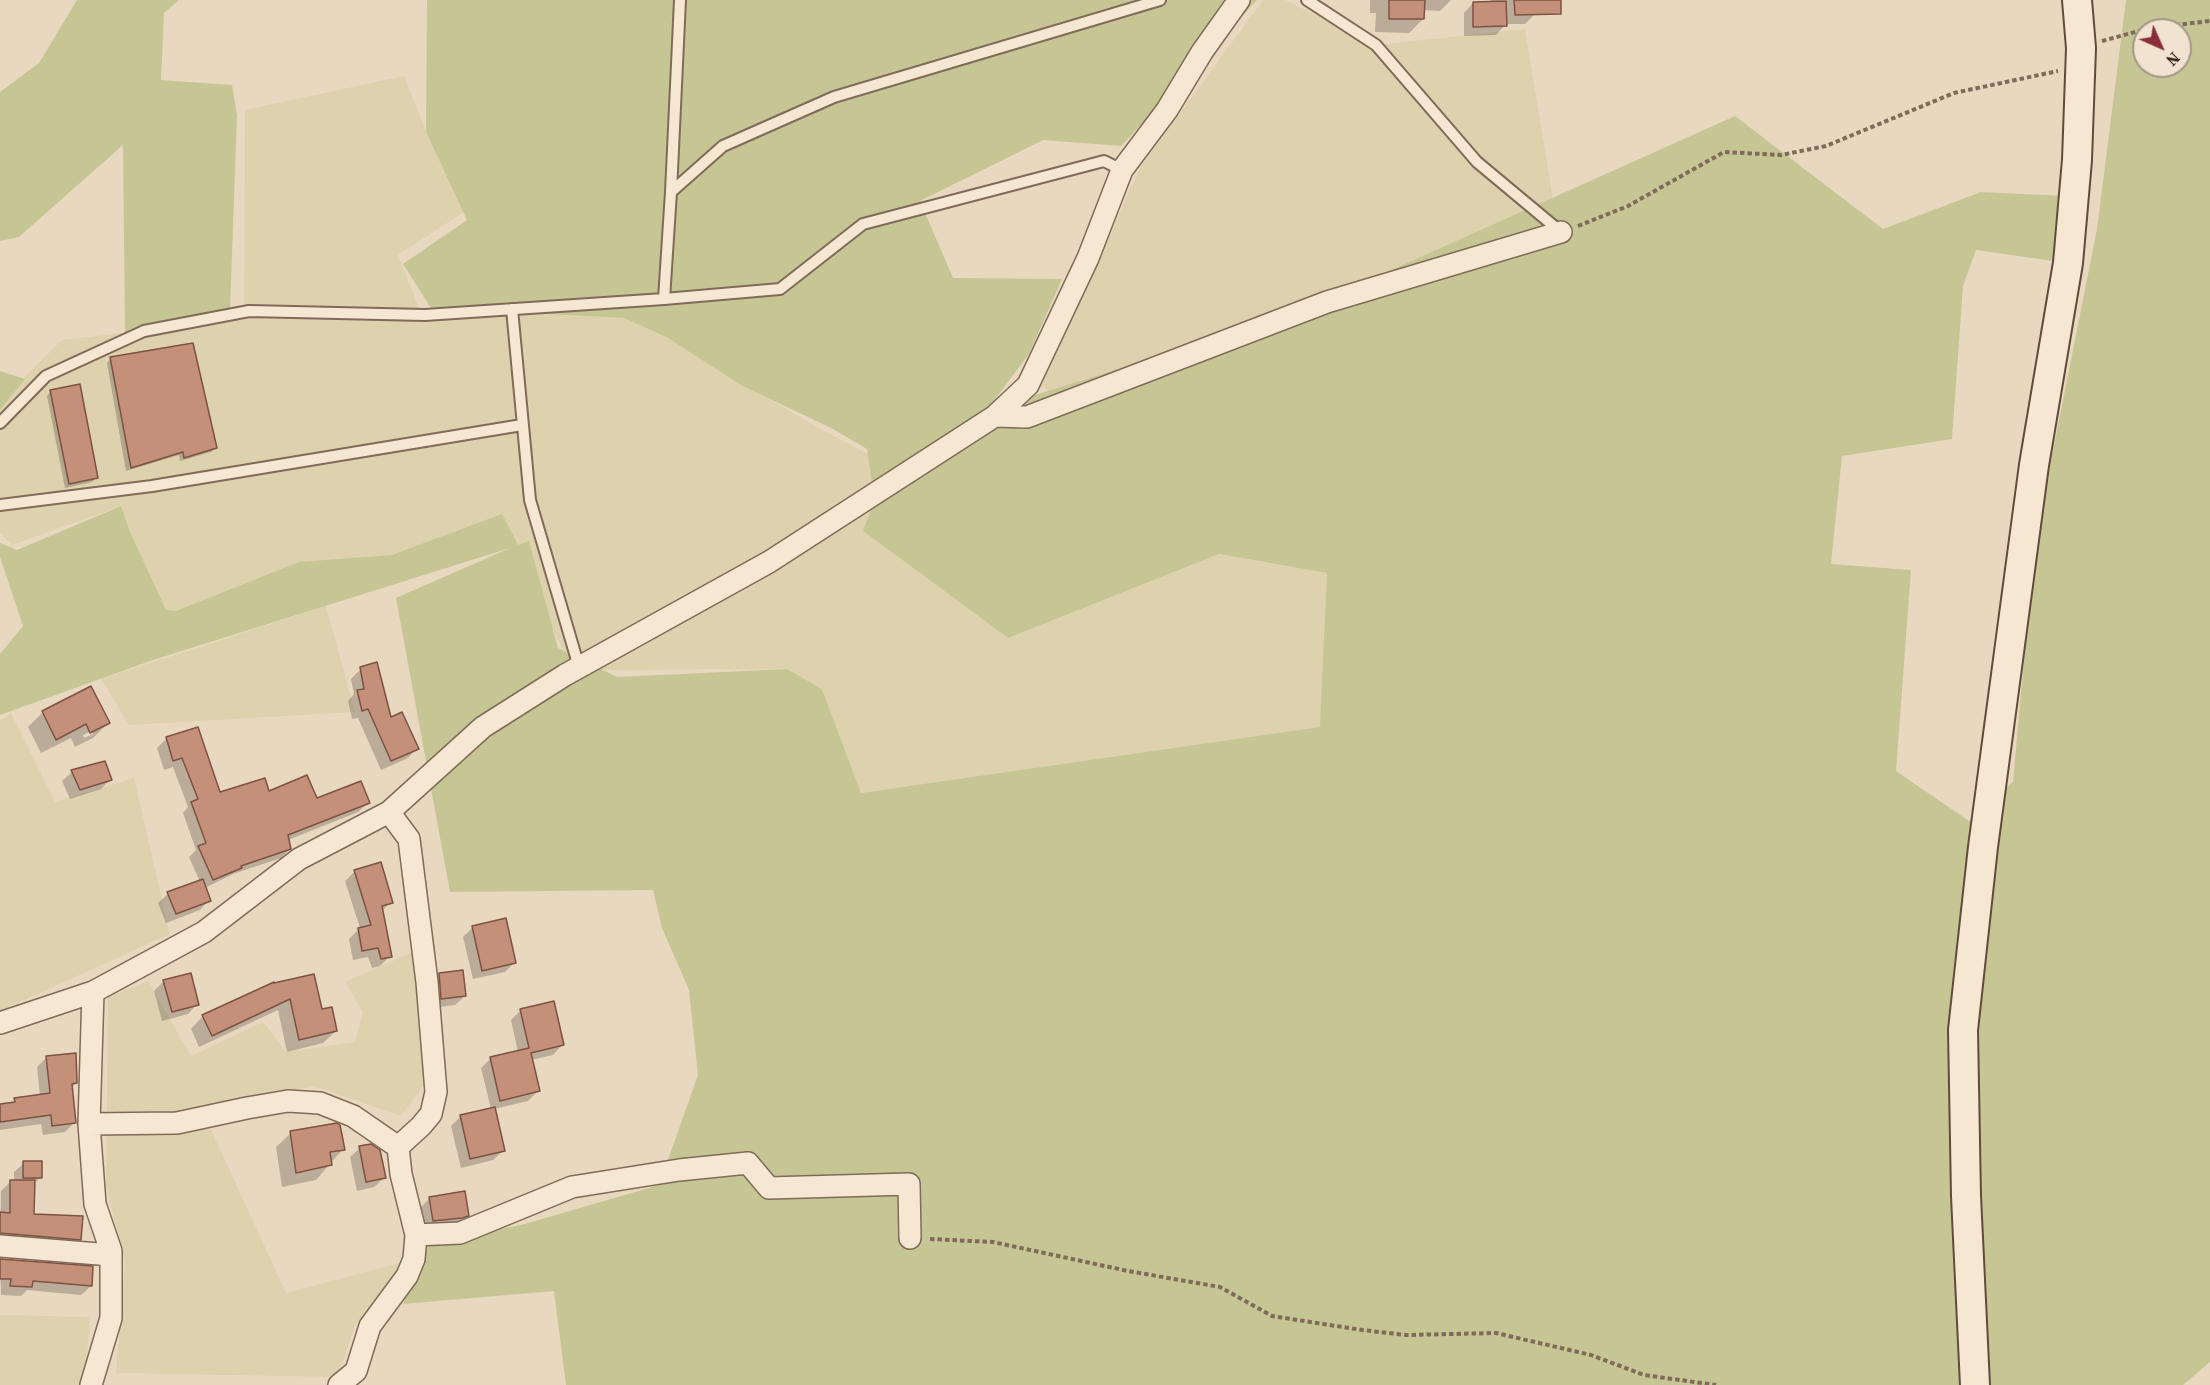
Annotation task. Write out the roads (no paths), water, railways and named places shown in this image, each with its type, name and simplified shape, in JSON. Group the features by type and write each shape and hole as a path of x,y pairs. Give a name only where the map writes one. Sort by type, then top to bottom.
{"street":[{"path":"0,1023 93,992 204,932 299,859 389,812 483,727 579,667 769,562 995,416 1028,385 1061,320 1122,170 1167,110 1202,52 1239,0"},
{"path":"1975,1385 1966,1196 1963,1030 1983,847 2034,465 2068,263 2077,160 2080,57 2077,0"},
{"path":"995,416 1027,417 1327,302 1561,232"},
{"path":"389,812 409,839 436,1092 431,1114 398,1147"},
{"path":"91,1385 111,1318 111,1255 95,1204 89,1124 93,992"},
{"path":"89,1124 177,1123 288,1101 320,1103 353,1116 398,1147 401,1174 416,1235 414,1259 407,1276 370,1326 356,1371 339,1385"},
{"path":"416,1235 460,1233 572,1187 679,1170 748,1163 769,1188 909,1184 910,1238"},
{"path":"0,1246 111,1255"}],"lane":[{"path":"664,299 680,0"},
{"path":"671,192 723,146 834,97 1160,0"},
{"path":"1307,0 1376,45 1477,162 1561,232"},
{"path":"0,423 46,376 144,330 249,311 425,315 780,289 863,224 1104,160 1122,170"},
{"path":"512,309 530,500 579,667"},
{"path":"0,505 152,486 522,425"}]}
